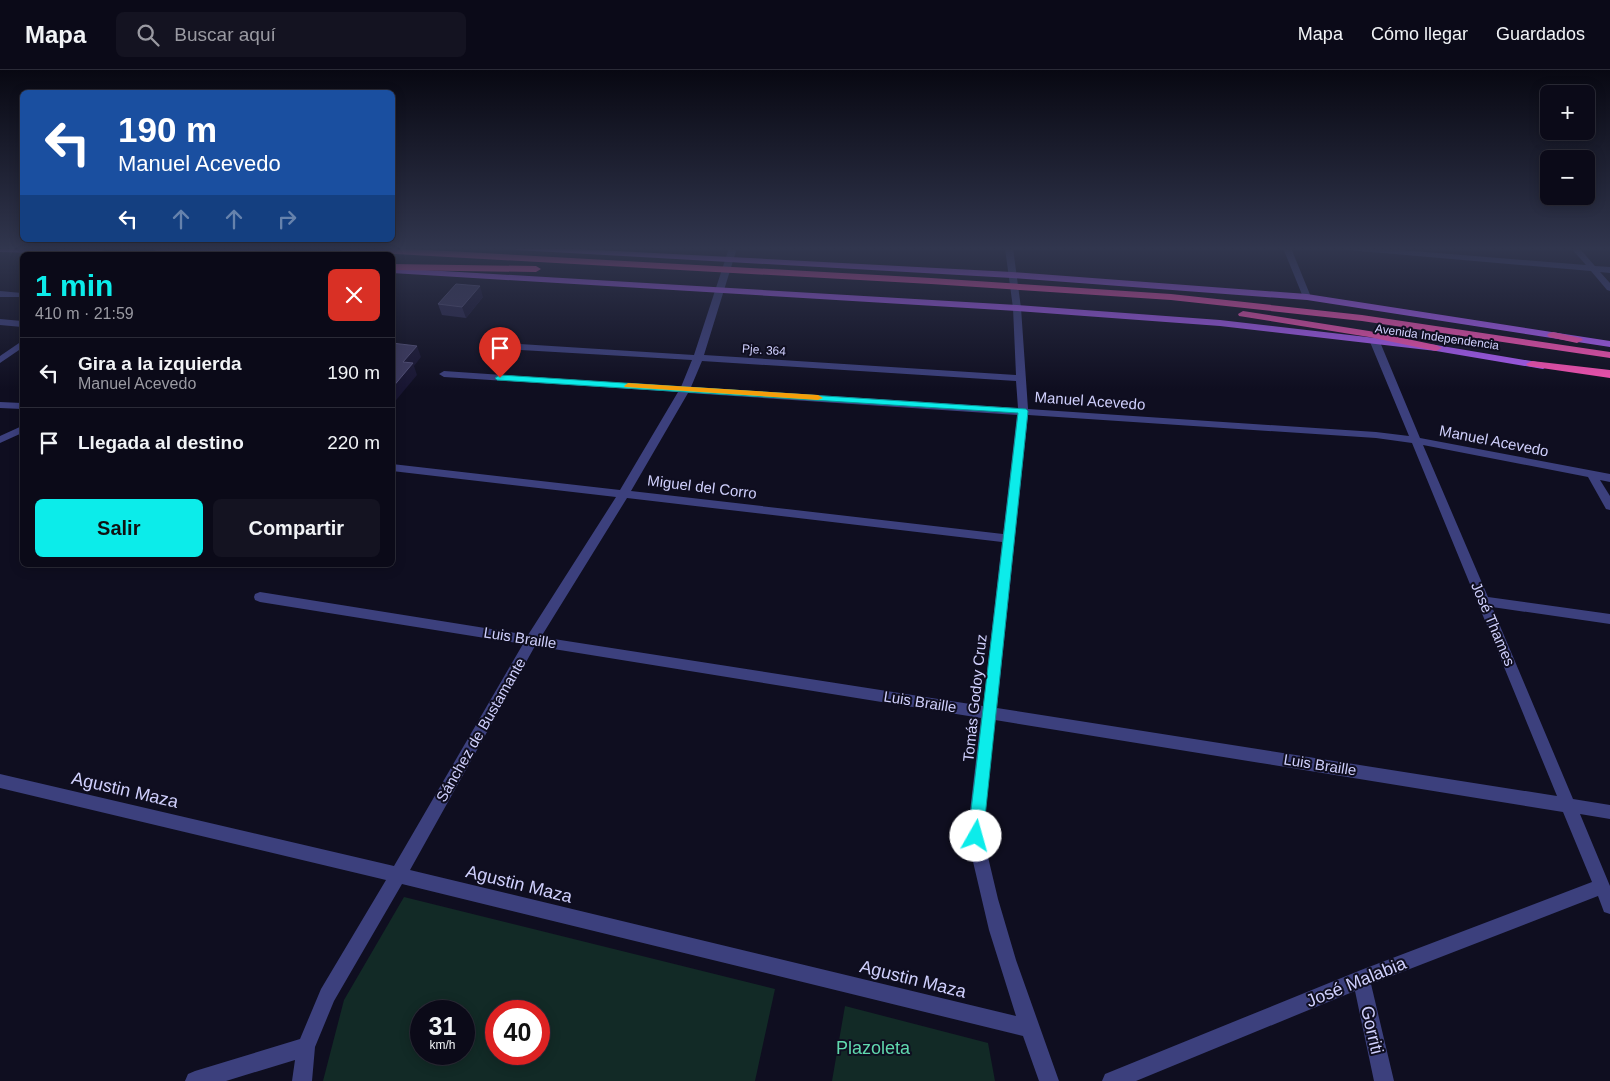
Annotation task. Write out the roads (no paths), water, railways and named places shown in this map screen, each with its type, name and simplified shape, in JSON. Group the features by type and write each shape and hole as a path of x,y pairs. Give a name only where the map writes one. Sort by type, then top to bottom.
{"highway":[{"name":"Avenida Independencia","path":"1004,295 1123,302 1366,328 1610,365"},
{"name":"Avenida Independencia","path":"1015,296 1170,297 1362,318 1610,356"},
{"path":"1170,297 1287,304 1426,316"},
{"path":"1241,314 1369,334 1436,348"},
{"path":"1554,336 1610,345"},
{"path":"1532,364 1610,376"}],"main road":[{"name":"Avenida Independencia","path":"1284,295 1307,297 1554,336"},
{"name":"Avenida Independencia","path":"1015,296 1220,323 1436,348 1532,364"}],"street":[{"name":"Sánchez de Bustamante","path":"302,1081 306,1047 326,995 398,875 532,640 623,495 685,389 698,358 718,295"},
{"name":"Tomás Godoy Cruz","path":"1015,296 1023,411 976,836 984,884 1029,1028 1050,1081"},
{"path":"0,322 20,324"},
{"name":"José Thames","path":"1375,342 1610,906"},
{"path":"0,360 20,345"},
{"name":"Pje. 364","path":"504,346 1022,378"},
{"name":"Manuel Acevedo","path":"444,374 1376,435 1415,440 1610,478"},
{"path":"0,405 20,406"},
{"path":"0,440 20,427"},
{"path":"11,434 20,431"},
{"name":"Miguel del Corro","path":"395,467 1008,539"},
{"path":"1592,475 1610,506"},
{"name":"Luis Braille","path":"260,597 1610,812"},
{"path":"1483,601 1610,620"},
{"name":"Agustin Maza","path":"0,781 1029,1028"},
{"name":"José Malabia","path":"1112,1081 1361,979 1602,887"},
{"name":"Gorriti","path":"1361,979 1384,1081"},
{"path":"195,1081 306,1047"}],"park label":[{"name":"Plazoleta","path":"873,1048"}]}
